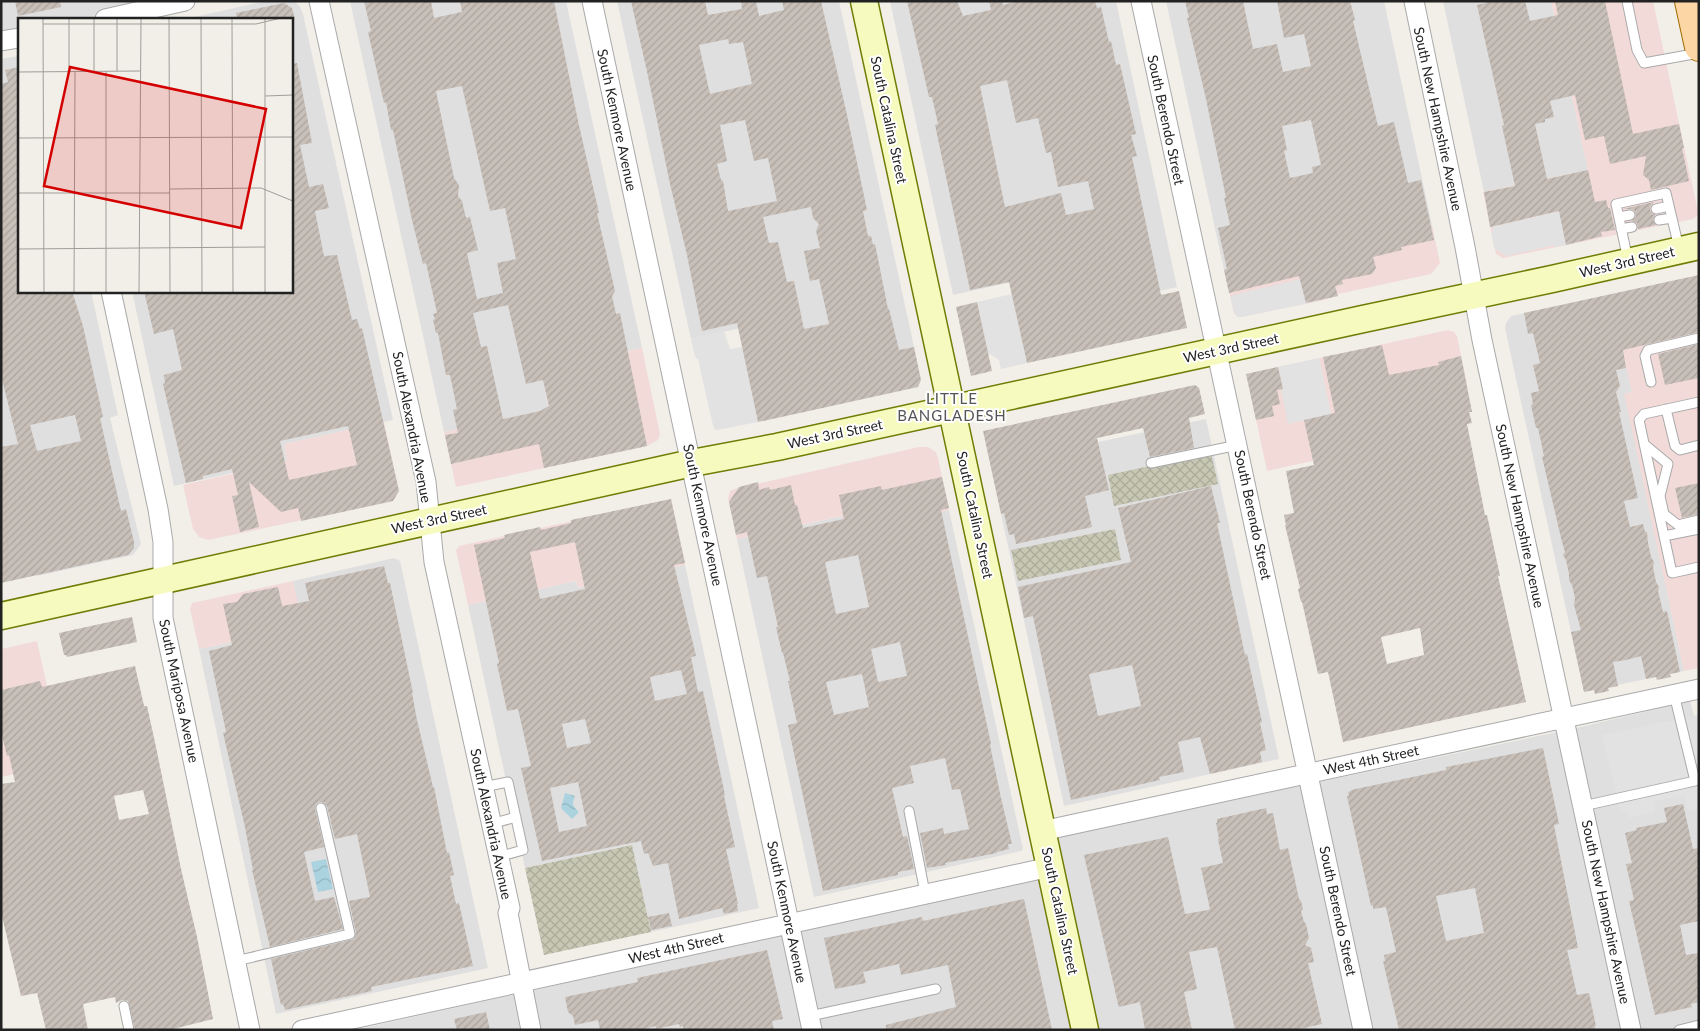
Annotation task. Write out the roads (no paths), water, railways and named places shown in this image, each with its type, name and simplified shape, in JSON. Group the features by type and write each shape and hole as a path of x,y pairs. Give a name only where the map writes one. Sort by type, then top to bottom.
{"main road":[{"name":"South Catalina Street","path":"864,1 1085,1030"},
{"path":"1689,1 1699,47"},
{"name":"West 3rd Street","path":"1,616 1689,248"}],"street":[{"path":"109,18 185,1"},
{"name":"South Alexandria Avenue","path":"319,1 426,482 434,562 510,908 508,913 531,1030"},
{"name":"South Kenmore Avenue","path":"592,1 811,1023"},
{"name":"South Berendo Street","path":"1141,1 1364,1030"},
{"name":"South New Hampshire Avenue","path":"1414,1 1484,349 1631,1030"},
{"path":"1,41 18,38"},
{"name":"South Mariposa Avenue","path":"111,292 158,509 163,542 163,618 250,1030"},
{"name":"West 4th Street","path":"1042,831 1699,689"},
{"name":"West 4th Street","path":"302,1030 1050,867"}],"lane":[{"path":"1627,1 1637,50 1644,63 1699,53"},
{"path":"1628,262 1616,204 1666,193 1672,218 1689,248"},
{"path":"1656,209 1669,206"},
{"path":"1619,217 1630,214"},
{"path":"1659,220 1672,218"},
{"path":"1621,229 1632,227"},
{"path":"1651,382 1645,356 1648,350 1699,338"},
{"path":"1699,402 1644,414 1639,420 1672,572 1699,567"},
{"path":"1666,409 1675,446 1680,450 1699,446"},
{"path":"1644,444 1668,464 1660,496 1664,514 1678,524 1699,520"},
{"path":"1151,463 1238,445"},
{"path":"1664,536 1699,529"},
{"path":"1583,806 1695,780 1674,694"},
{"path":"483,787 508,782 523,850 498,856"},
{"path":"236,961 350,934 321,808"},
{"path":"909,811 925,893"},
{"path":"491,824 516,818"},
{"path":"811,1023 936,989"},
{"path":"124,1006 129,1030"},
{"path":"1679,1030 1699,1026"}],"water":[{"path":"565,793 575,796 573,805 579,812 572,819 561,808"},
{"path":"326,859 333,889 318,892 311,862"}],"district":[{"name":"LITTLE BANGLADESH","path":"952,408"}]}
